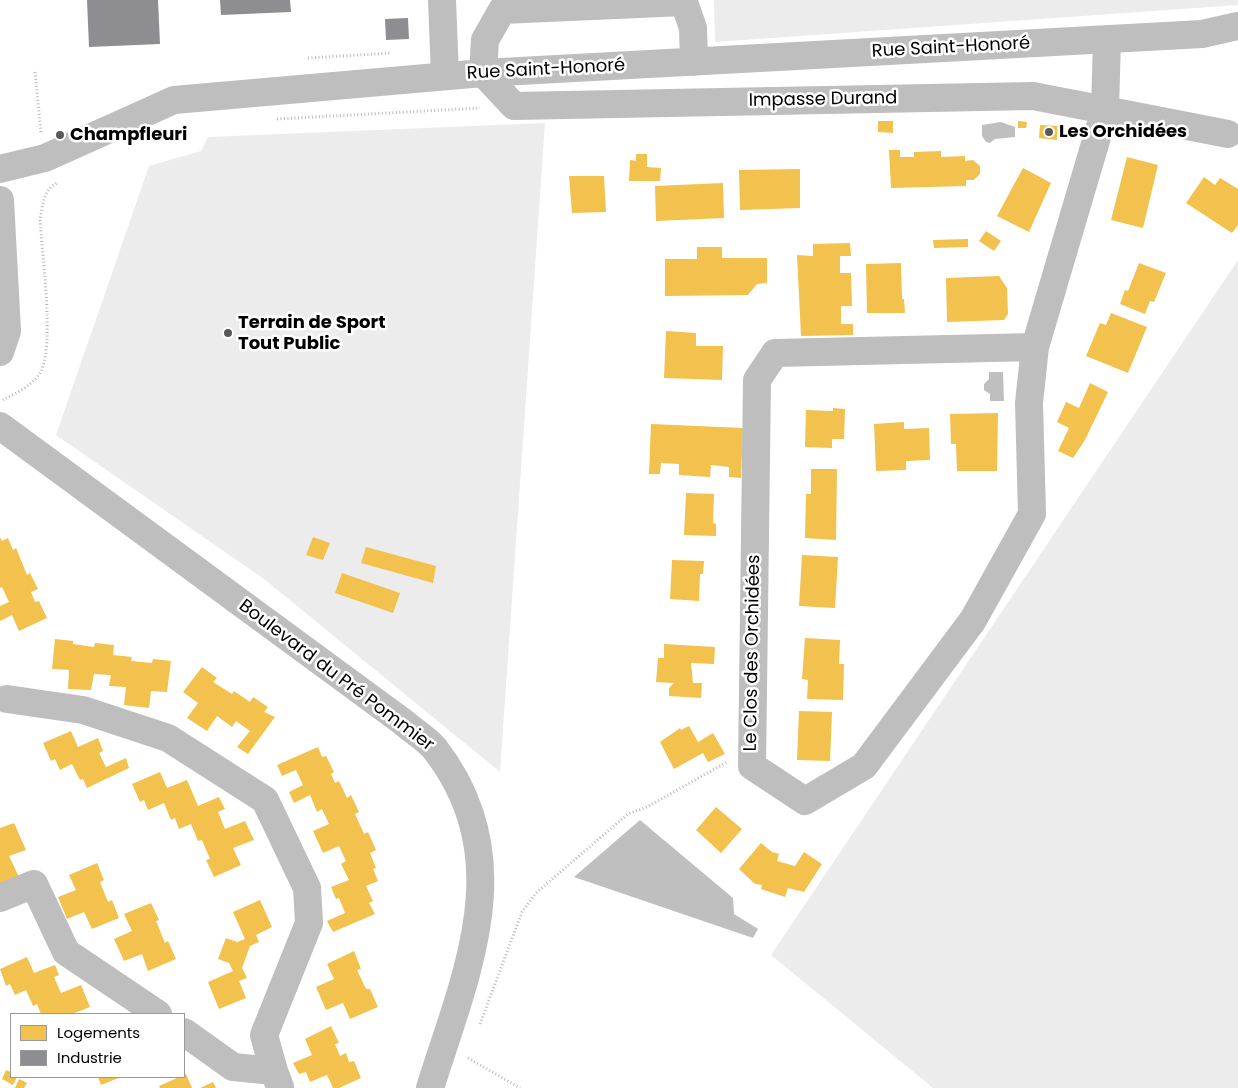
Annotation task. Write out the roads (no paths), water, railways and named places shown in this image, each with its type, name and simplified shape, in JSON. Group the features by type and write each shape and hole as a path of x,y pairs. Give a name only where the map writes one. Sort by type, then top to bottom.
{"street":[{"path":"442,0 445,76"},
{"path":"483,73 486,40 502,10 684,2 693,28 694,62"},
{"name":"Rue Saint-Honoré","path":"0,169 46,158 174,100 483,73 1202,34 1238,26"},
{"path":"1104,110 1107,39"},
{"name":"Impasse Durand","path":"483,73 514,106 1033,96 1228,134"},
{"name":"Le Clos des Orchidées","path":"1035,347 776,353 757,380 752,766 805,801 864,766 973,620 1032,514 1029,404 1035,347 1104,110"},
{"path":"0,200 7,331 0,352"},
{"name":"Boulevard du Pré Pommier","path":"0,426 403,722 434,748 462,791 475,832 482,885 477,929 467,972 430,1088"},
{"path":"7,699 83,710 168,738 265,800 307,888 309,923 264,1035 277,1080"},
{"path":"0,898 40,874 66,952 157,1013"},
{"path":"185,1033 233,1067 277,1080"}],"place":[{"name":"Les Orchidées","path":"1049,132"},
{"name":"Champfleuri","path":"60,135"},
{"name":"Terrain de Sport Tout Public","path":"228,333"}]}
